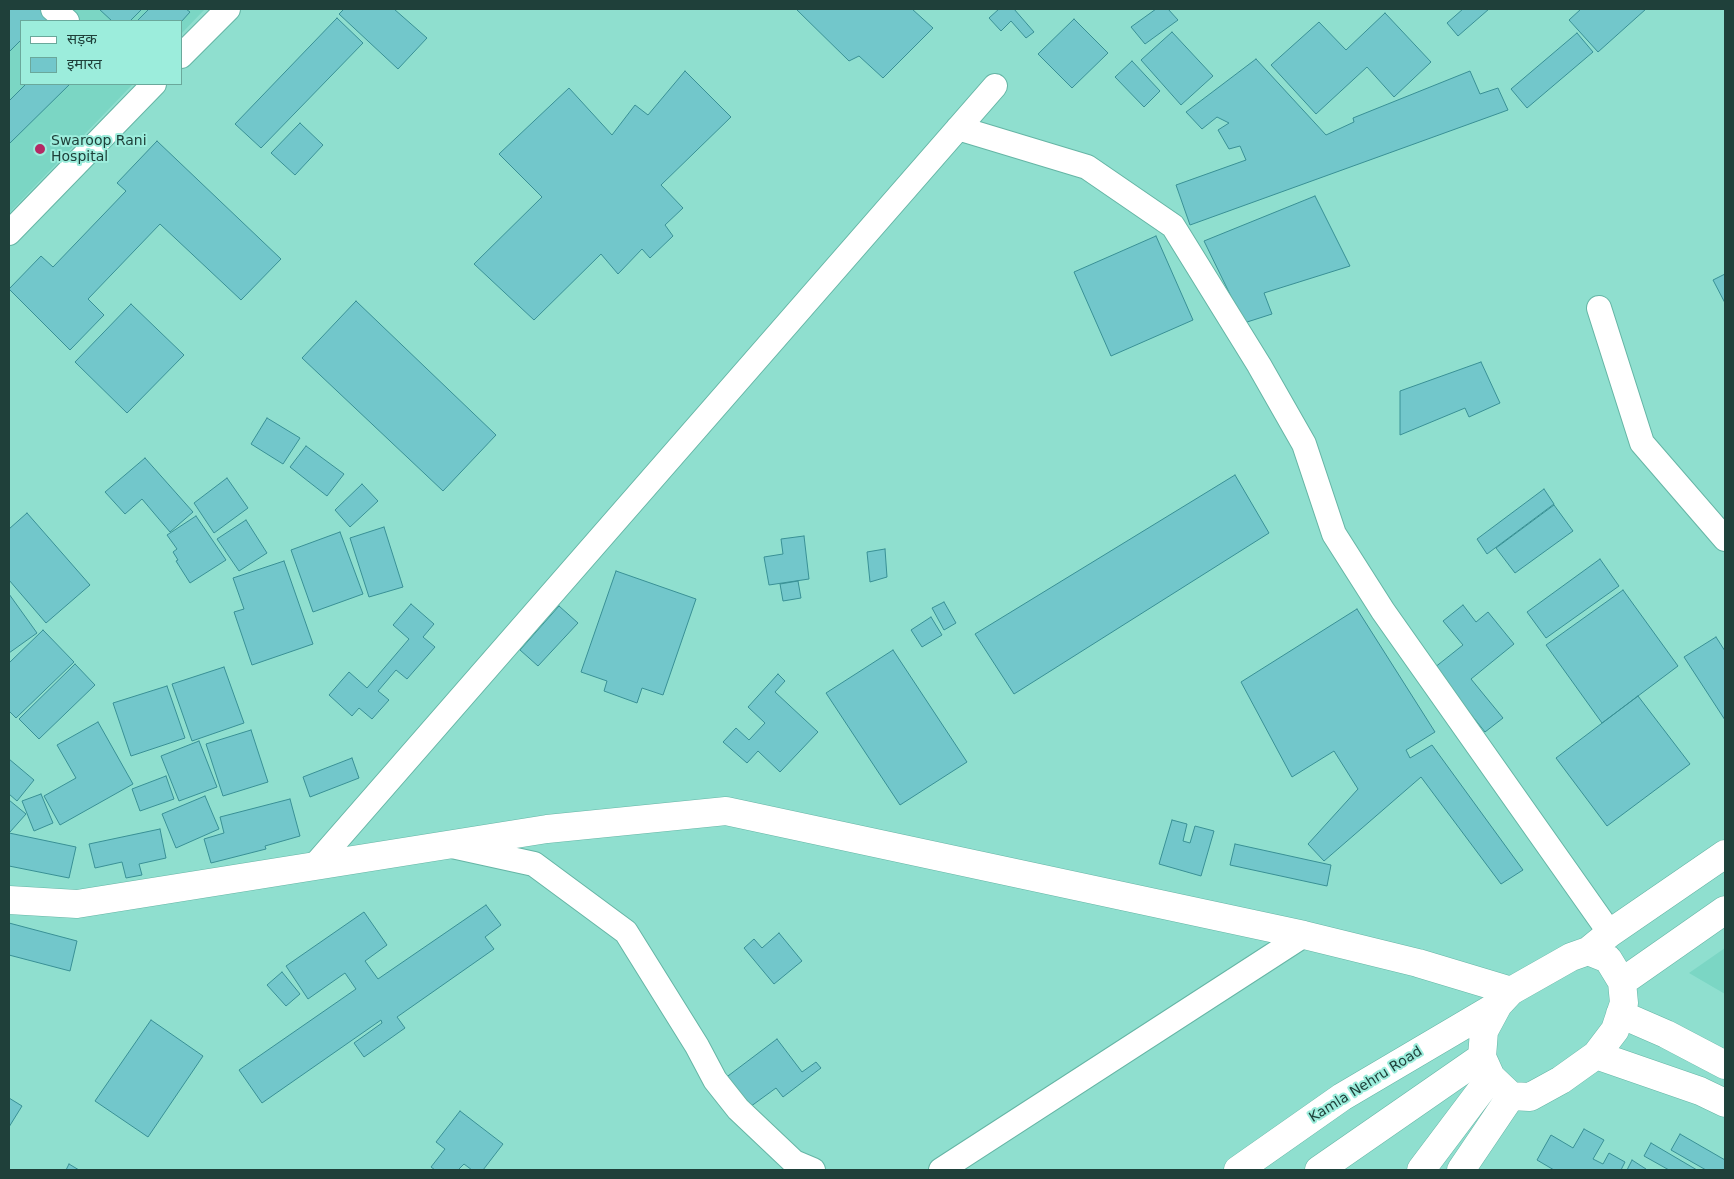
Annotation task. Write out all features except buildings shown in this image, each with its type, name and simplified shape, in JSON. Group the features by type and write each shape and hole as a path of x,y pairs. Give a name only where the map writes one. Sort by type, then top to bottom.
{"street":[{"path":"53,9 66,20"},
{"path":"182,55 228,9"},
{"path":"315,866 995,86"},
{"path":"9,233 145,87"},
{"path":"958,128 1087,167 1173,226 1259,365 1304,444 1334,534 1383,611 1610,933"},
{"path":"1600,308 1642,443 1725,539"},
{"path":"9,900 77,904 547,829 726,811 1304,935 1418,963 1505,998"},
{"path":"448,845 534,864 626,932 697,1046 715,1080 738,1110 794,1162 813,1170"},
{"path":"1588,951 1608,959 1622,982 1624,1003 1615,1030 1596,1054 1561,1080 1530,1097 1511,1096 1487,1067 1484,1031 1505,998 1571,957 1588,951 1610,933 1725,854"},
{"path":"1622,982 1725,910"},
{"path":"941,1170 1304,935"},
{"name":"Kamla Nehru Road","path":"1238,1170 1342,1097 1505,998"},
{"path":"1620,1014 1666,1034 1725,1065"},
{"path":"1596,1054 1700,1091 1725,1104"},
{"path":"1319,1170 1487,1067"},
{"path":"1421,1170 1487,1067"},
{"path":"1461,1170 1511,1096"}],"shaded area":[{"name":"Swaroop Rani Hospital","path":"9,9 205,9 182,33 182,20 20,20 20,85 132,85 9,213"},
{"path":"1725,948 1725,994 1689,973"}],"place":[{"name":"Swaroop Rani Hospital","path":"40,149"}]}
